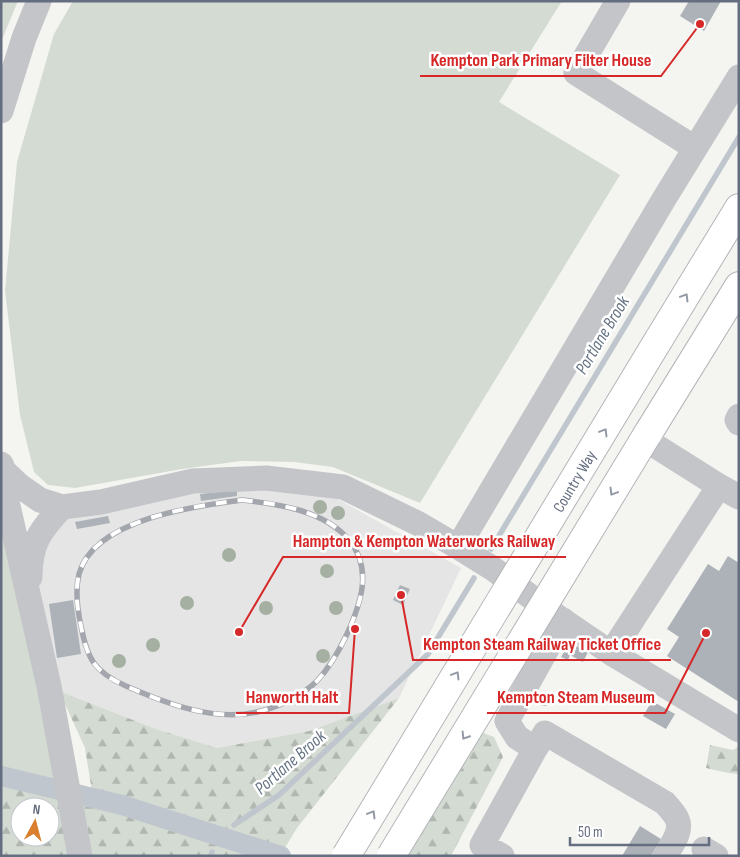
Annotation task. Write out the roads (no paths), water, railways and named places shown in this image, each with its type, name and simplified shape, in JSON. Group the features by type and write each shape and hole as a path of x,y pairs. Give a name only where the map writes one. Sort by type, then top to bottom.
{"highway":[{"name":"Country Way","path":"346,856 739,208"},
{"path":"651,440 739,286"},
{"path":"391,856 651,440 739,307"}],"lane":[{"path":"1,111 24,38 39,1"},
{"path":"618,1 576,73 695,148"},
{"path":"458,547 739,77"},
{"path":"739,416 737,420 739,423"},
{"path":"611,653 729,491 651,440"},
{"path":"1,464 4,471 20,486 40,500 62,507 101,502 193,481 266,478 343,487 419,524 458,547 492,568 611,653 739,730"},
{"path":"1,475 50,686 80,856"},
{"path":"30,604 30,566 33,546 44,525 62,507"},
{"path":"535,749 517,737 507,721 563,620"},
{"path":"502,856 482,845 545,733 665,803 677,819 679,828 665,856"}],"waterway":[{"name":"Portlane Brook","path":"491,549 739,137"},
{"name":"Portlane Brook","path":"234,825 279,795 428,654 474,578"},
{"path":"1,776 122,805 281,856"},
{"name":"Portlane Brook","path":"211,856 212,852"}],"railway":[{"path":"242,500 300,510 314,515 339,530 356,551 363,574 357,610 347,634 326,670 305,691 289,700 257,712 224,715 190,709 157,699 115,681 106,675 89,655 78,613 77,593 79,574 88,555 104,540 125,528 148,519 199,506 242,500"}],"place":[{"name":"Kempton Park Primary Filter House","path":"700,24"},
{"name":"Kempton Steam Railway Ticket Office","path":"401,595"},
{"name":"Hanworth Halt","path":"355,629"},
{"name":"Hampton & Kempton Waterworks Railway","path":"239,632"},
{"name":"Kempton Steam Museum","path":"706,633"}]}
